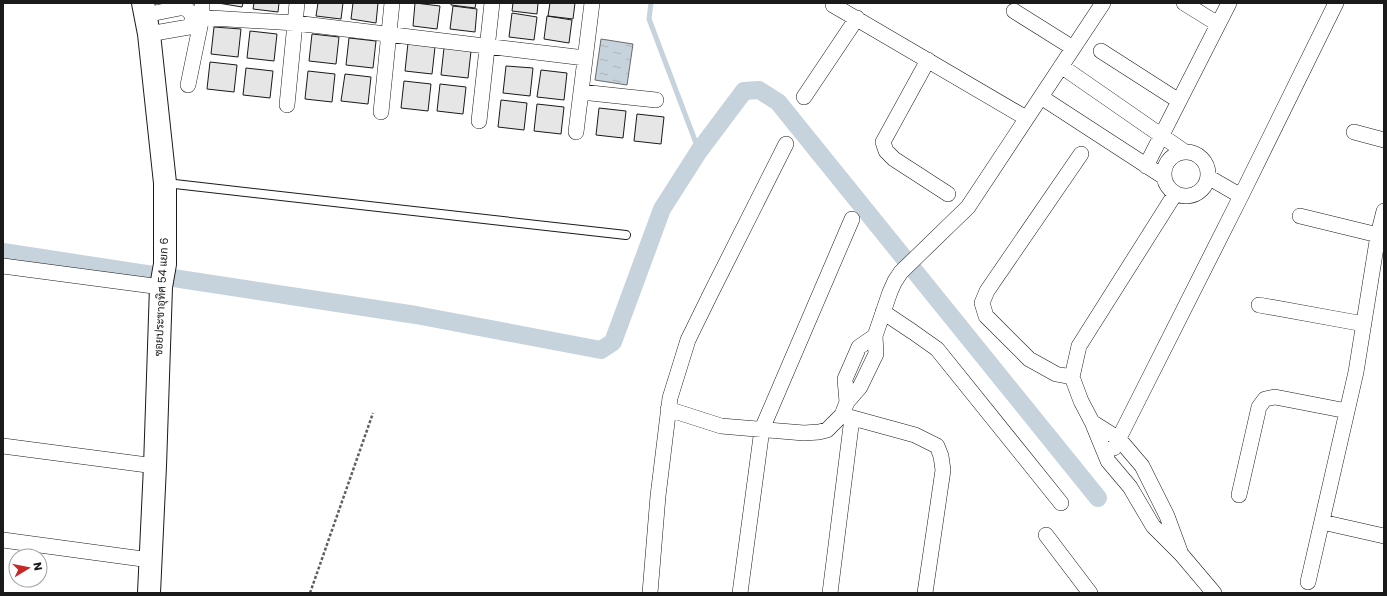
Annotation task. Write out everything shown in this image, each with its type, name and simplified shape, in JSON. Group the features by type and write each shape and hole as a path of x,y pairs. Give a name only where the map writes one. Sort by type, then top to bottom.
{"street":[{"path":"287,105 297,3"},
{"path":"381,112 392,3"},
{"path":"479,121 492,3"},
{"path":"576,132 592,3"},
{"path":"830,593 847,411 845,379 859,347 875,336 894,281 901,272 968,207 1102,3"},
{"path":"1184,3 1218,24"},
{"path":"1146,166 1229,3"},
{"path":"1108,461 1336,3"},
{"path":"833,5 1026,118"},
{"path":"146,17 185,7 199,12 585,58"},
{"path":"1014,11 1073,48"},
{"path":"146,17 189,27 199,12"},
{"path":"188,85 199,12"},
{"name":"ซอยประชาอุทิศ 54 แยก 6","path":"146,17 165,183 165,264 161,288 149,593"},
{"path":"804,97 857,18"},
{"path":"1101,51 1179,101"},
{"path":"928,60 883,142 886,151 894,158 948,194"},
{"path":"1061,66 1185,152"},
{"path":"581,92 656,100"},
{"path":"1041,97 1164,177"},
{"path":"1354,132 1384,140"},
{"path":"650,593 658,496 670,398 688,340 710,293 786,144"},
{"path":"1178,153 1193,153 1200,156 1208,169 1208,177 1202,190 1189,197 1182,197 1175,194 1166,184 1164,177 1164,170 1167,163 1171,157 1178,153"},
{"path":"1072,377 1056,374 1029,359 986,316 982,303 987,291 1081,154"},
{"path":"1208,177 1241,196"},
{"path":"1175,194 1079,346 1072,377 1108,461 1130,487 1153,526 1181,554 1214,593"},
{"path":"1308,582 1356,372 1378,235 1384,211"},
{"path":"1300,216 1378,235"},
{"path":"740,593 762,430 852,219"},
{"path":"3,266 161,288"},
{"path":"1259,305 1364,324"},
{"path":"883,312 936,349 1061,503"},
{"path":"1239,495 1259,407 1265,399 1275,397 1347,411"},
{"path":"668,409 720,426 804,433 827,430 847,411"},
{"path":"847,411 915,435 937,446 943,470 925,593"},
{"path":"1092,422 1119,439 1142,466 1167,516 1181,554"},
{"path":"3,446 155,466"},
{"path":"1322,522 1384,536"},
{"path":"1046,535 1090,593"},
{"path":"3,540 150,560"}],"lane":[{"path":"165,183 626,235"}],"path":[{"path":"310,593 373,413"}],"water":[{"path":"601,39 633,44 627,85 595,80"}],"building":[{"path":"218,3 243,3 242,7"},
{"path":"254,3 279,3 278,12 253,9"},
{"path":"318,3 343,3 341,19 316,16"},
{"path":"353,3 378,3 376,23 351,19"},
{"path":"415,3 440,6 437,29 413,26"},
{"path":"451,3 476,3 475,8 451,5"},
{"path":"513,3 538,3 537,14 512,11"},
{"path":"550,3 575,3 573,19 548,16"},
{"path":"453,6 477,9 475,32 450,29"},
{"path":"512,13 537,17 534,40 509,37"},
{"path":"547,16 572,20 569,43 544,39"},
{"path":"214,27 241,29 238,57 211,54"},
{"path":"250,31 277,34 274,61 247,58"},
{"path":"312,34 339,37 336,64 309,61"},
{"path":"349,38 376,41 373,68 346,65"},
{"path":"408,43 435,47 432,74 405,71"},
{"path":"444,48 471,51 468,78 441,75"},
{"path":"210,62 237,65 234,92 207,89"},
{"path":"506,66 533,68 530,96 503,93"},
{"path":"246,68 273,71 270,98 243,95"},
{"path":"541,70 567,73 564,100 537,97"},
{"path":"308,71 335,74 332,102 305,99"},
{"path":"345,74 371,77 368,104 341,101"},
{"path":"404,81 431,84 428,111 401,108"},
{"path":"440,84 466,87 463,114 437,111"},
{"path":"501,100 527,103 524,130 498,127"},
{"path":"537,104 564,107 561,134 534,131"},
{"path":"599,108 626,111 623,138 596,135"},
{"path":"637,114 664,117 661,144 634,141"}],"waterway":[{"path":"651,3 649,19 699,151"},
{"path":"3,252 416,315 601,350 613,342 662,209 699,151 744,91 759,90 778,102 1098,498"}]}
